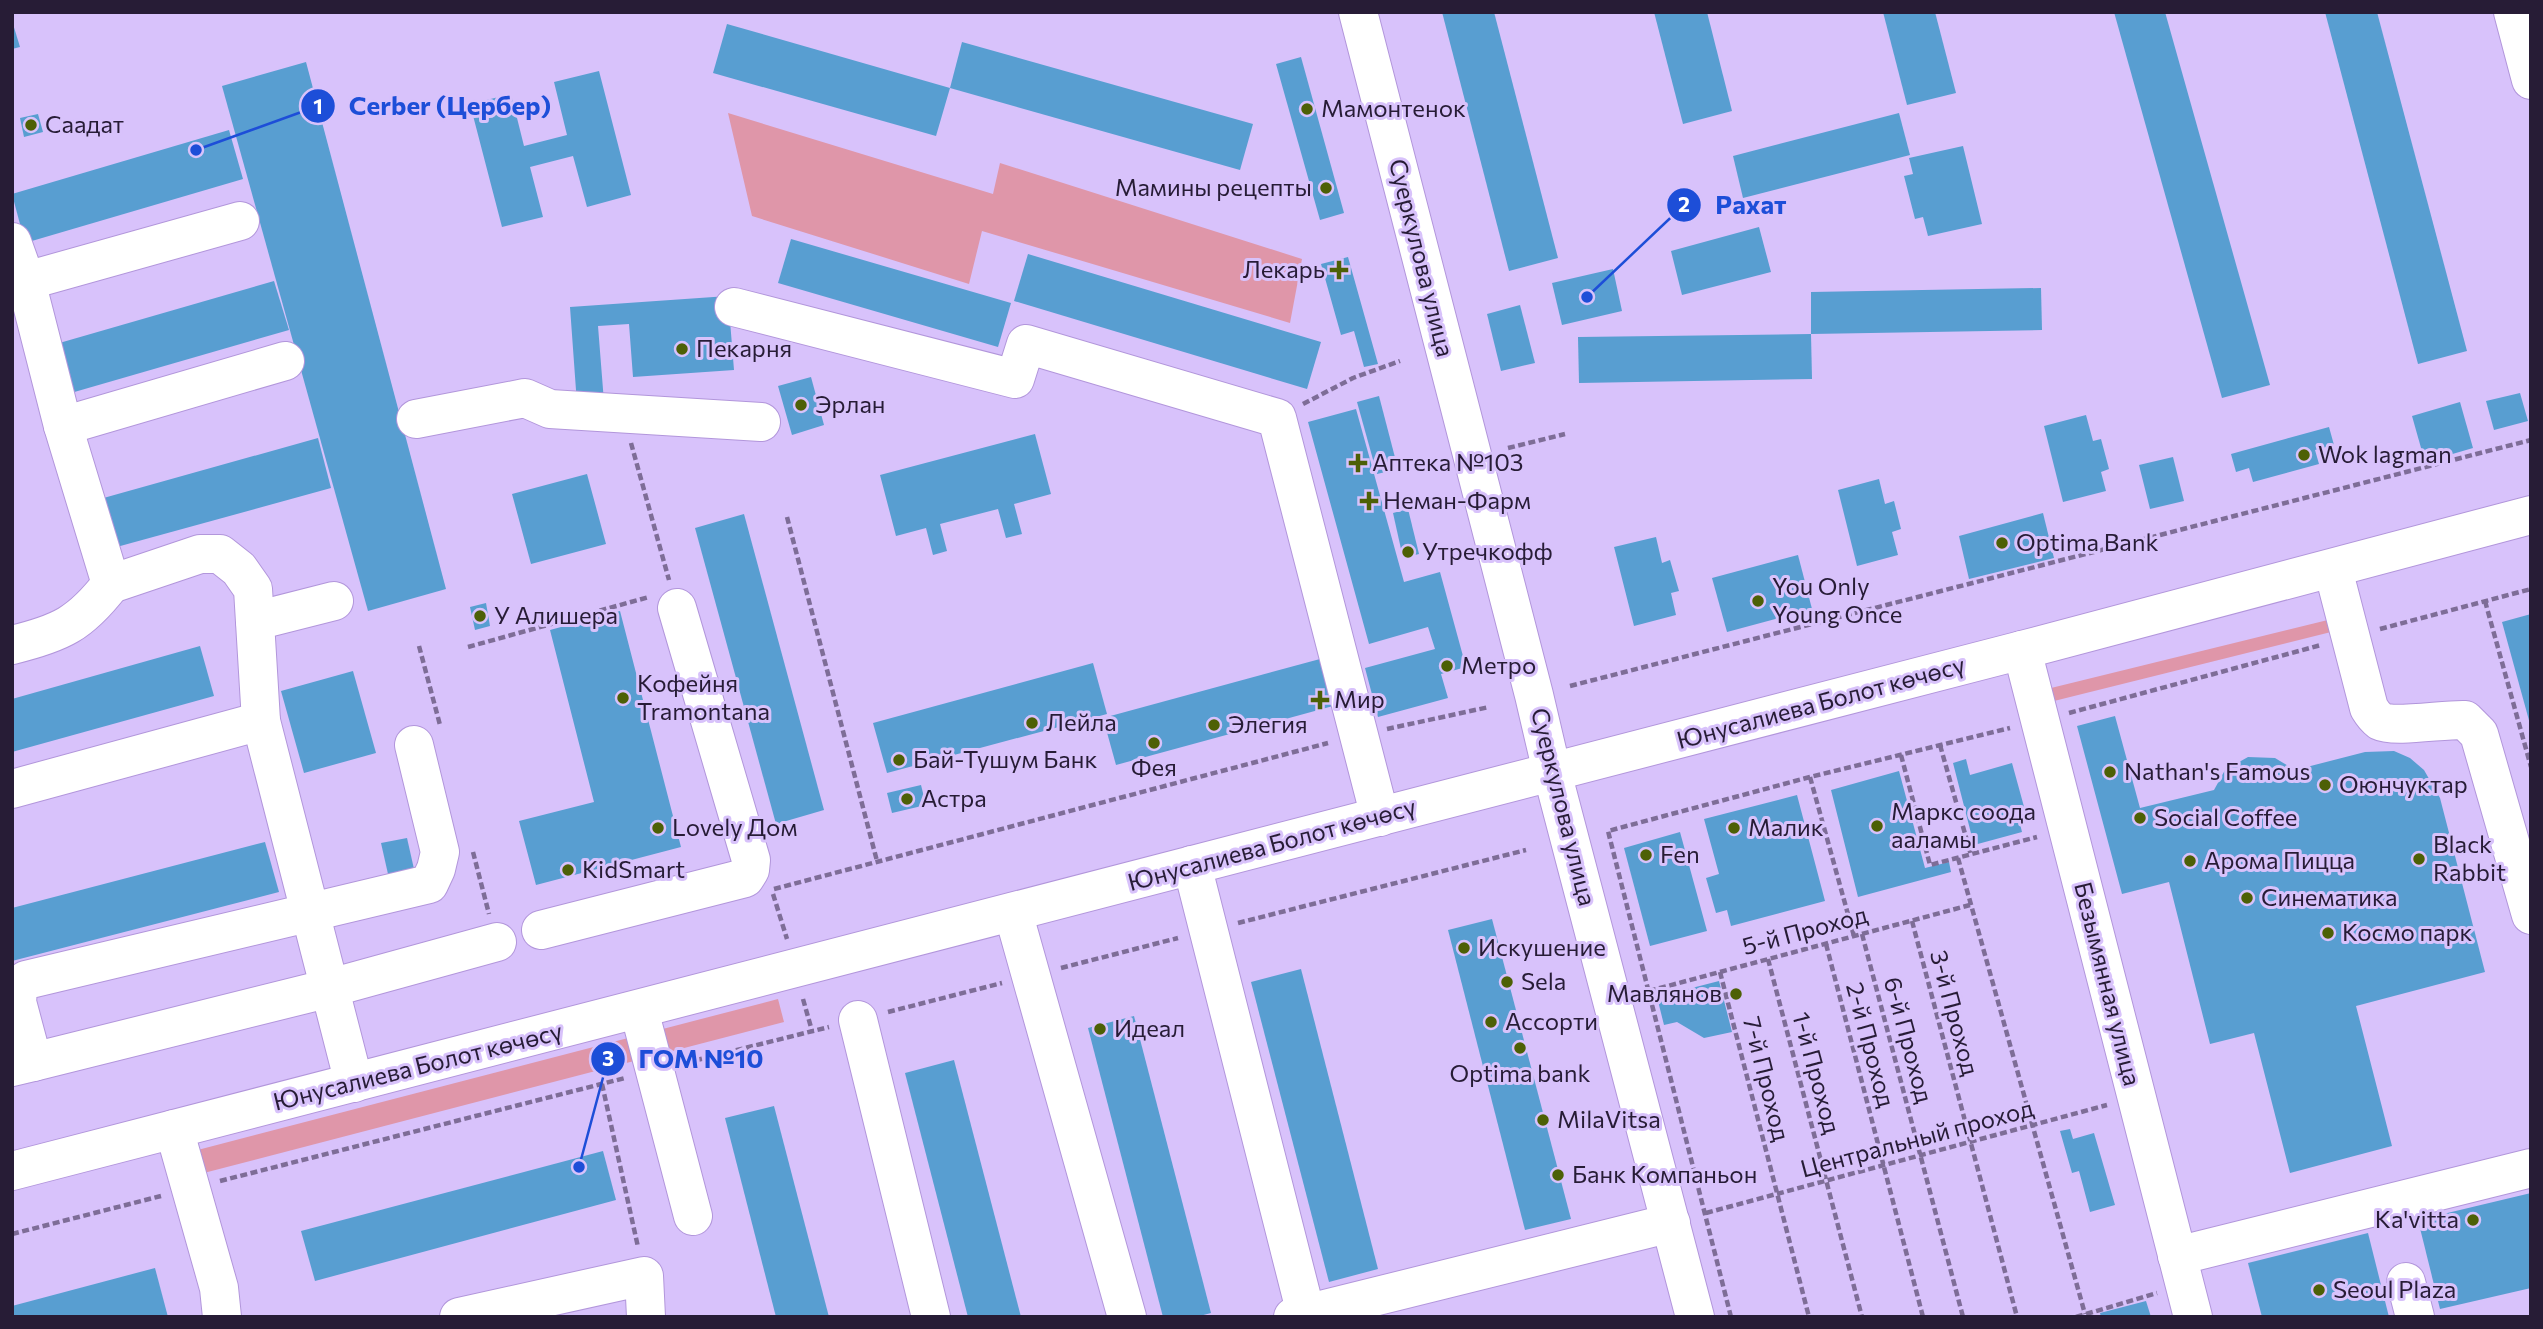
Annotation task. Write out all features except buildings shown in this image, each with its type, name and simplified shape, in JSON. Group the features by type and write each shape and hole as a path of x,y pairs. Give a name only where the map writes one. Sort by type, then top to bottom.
{"main road":[{"name":"Суеркулова улица","path":"1358,12 1552,772 1689,1218 1695,1317"},
{"path":"2513,12 2531,80"},
{"path":"26,281 240,221"},
{"path":"12,243 26,281 64,426 111,584"},
{"path":"734,306 1015,379 1026,344 1277,418 1380,817"},
{"path":"12,342 50,372"},
{"path":"64,426 285,361"},
{"path":"416,419 525,398 550,409 761,422"},
{"name":"Юнусалиева Болот көчөсү","path":"12,1171 2022,650 2531,515"},
{"path":"12,645 40,638 72,625 93,608 111,584 200,554 220,554 239,569 253,589 261,721 354,1083"},
{"path":"2333,569 2369,708 2378,720 2393,724 2444,719 2465,720 2479,734 2531,915"},
{"path":"541,930 745,878 750,870 751,860 675,599"},
{"path":"255,621 334,601"},
{"name":"Безымянная улица","path":"2022,650 2185,1286"},
{"path":"12,789 261,721"},
{"path":"414,745 440,852 429,884 26,980 18,990 17,1002 23,1065 330,988 497,942"},
{"path":"1192,865 1301,1316 1689,1218"},
{"path":"1013,912 1127,1317"},
{"path":"639,1010 693,1216"},
{"path":"858,1020 931,1317"},
{"path":"174,1129 219,1288 222,1317"},
{"path":"2185,1286 2531,1168"},
{"path":"458,1317 644,1276 646,1317"}],"path":[{"path":"1277,418 1353,378 1400,361"},
{"path":"468,647 675,599 622,414"},
{"path":"1508,448 1566,434"},
{"path":"1570,686 2531,440"},
{"path":"787,517 877,861"},
{"path":"2485,601 2531,767"},
{"path":"419,646 432,696"},
{"path":"1940,746 1970,855"},
{"path":"1901,755 1930,865 2068,829"},
{"path":"1810,777 1854,936"},
{"path":"1608,831 1649,991 1689,1218 1731,1317"},
{"path":"12,1234 1526,850"},
{"path":"1958,858 2031,1126 2088,1315"},
{"path":"772,890 787,940"},
{"name":"5-й Проход","path":"1649,991 1970,905"},
{"name":"3-й Проход","path":"1912,921 2017,1317"},
{"name":"6-й Проход","path":"1863,934 1963,1317"},
{"name":"2-й Проход","path":"1826,944 1923,1317"},
{"name":"1-й Проход","path":"1768,959 1862,1317"},
{"name":"7-й Проход","path":"1720,972 1809,1317"},
{"path":"802,995 812,1031"},
{"path":"602,1084 644,1276"},
{"name":"Центральный проход","path":"1689,1218 2136,1097"},
{"path":"2076,1317 2185,1286"}],"shaded area":[{"path":"728,113 993,194 1000,163 1302,259 1290,323 982,231 969,284 752,216"},
{"path":"2336,618 2339,630 2050,702 2047,689"},
{"path":"778,999 784,1022 196,1175 190,1152"}],"place":[{"name":"Мамонтенок","path":"1307,109"},
{"name":"Саадат","path":"31,125"},
{"name":"Cerber (Цербер)","path":"196,150"},
{"name":"Мамины рецепты","path":"1326,188"},
{"name":"Лекарь","path":"1339,270"},
{"name":"Рахат","path":"1587,297"},
{"name":"Пекарня","path":"682,349"},
{"name":"Эрлан","path":"801,405"},
{"name":"Wok lagman","path":"2304,455"},
{"name":"Аптека №103","path":"1358,463"},
{"name":"Неман-Фарм","path":"1369,501"},
{"name":"Optima Bank","path":"2002,543"},
{"name":"Утречкофф","path":"1408,552"},
{"name":"You Only Young Once","path":"1758,601"},
{"name":"У Алишера","path":"480,616"},
{"name":"Метро","path":"1447,666"},
{"name":"Кофейня Tramontana","path":"623,698"},
{"name":"Мир","path":"1320,700"},
{"name":"Лейла","path":"1032,723"},
{"name":"Элегия","path":"1214,725"},
{"name":"Фея","path":"1154,743"},
{"name":"Бай-Тушум Банк","path":"899,760"},
{"name":"Nathan's Famous","path":"2110,772"},
{"name":"Оюнчуктар","path":"2325,785"},
{"name":"Астра","path":"907,799"},
{"name":"Social Coffee","path":"2140,818"},
{"name":"Маркс соода ааламы","path":"1877,826"},
{"name":"Lovely Дом","path":"658,828"},
{"name":"Малик","path":"1734,828"},
{"name":"Fen","path":"1646,855"},
{"name":"Black Rabbit","path":"2419,859"},
{"name":"Арома Пицца","path":"2190,861"},
{"name":"KidSmart","path":"568,870"},
{"name":"Синематика","path":"2247,898"},
{"name":"Космо парк","path":"2328,933"},
{"name":"Искушение","path":"1464,948"},
{"name":"Sela","path":"1507,982"},
{"name":"Мавлянов","path":"1736,994"},
{"name":"Ассорти","path":"1491,1022"},
{"name":"Идеал","path":"1100,1029"},
{"name":"Optima bank","path":"1520,1048"},
{"name":"MilaVitsa","path":"1543,1120"},
{"name":"ГОМ №10","path":"579,1167"},
{"name":"Банк Компаньон","path":"1558,1175"},
{"name":"Ka'vitta","path":"2473,1220"},
{"name":"Seoul Plaza","path":"2319,1290"}]}
